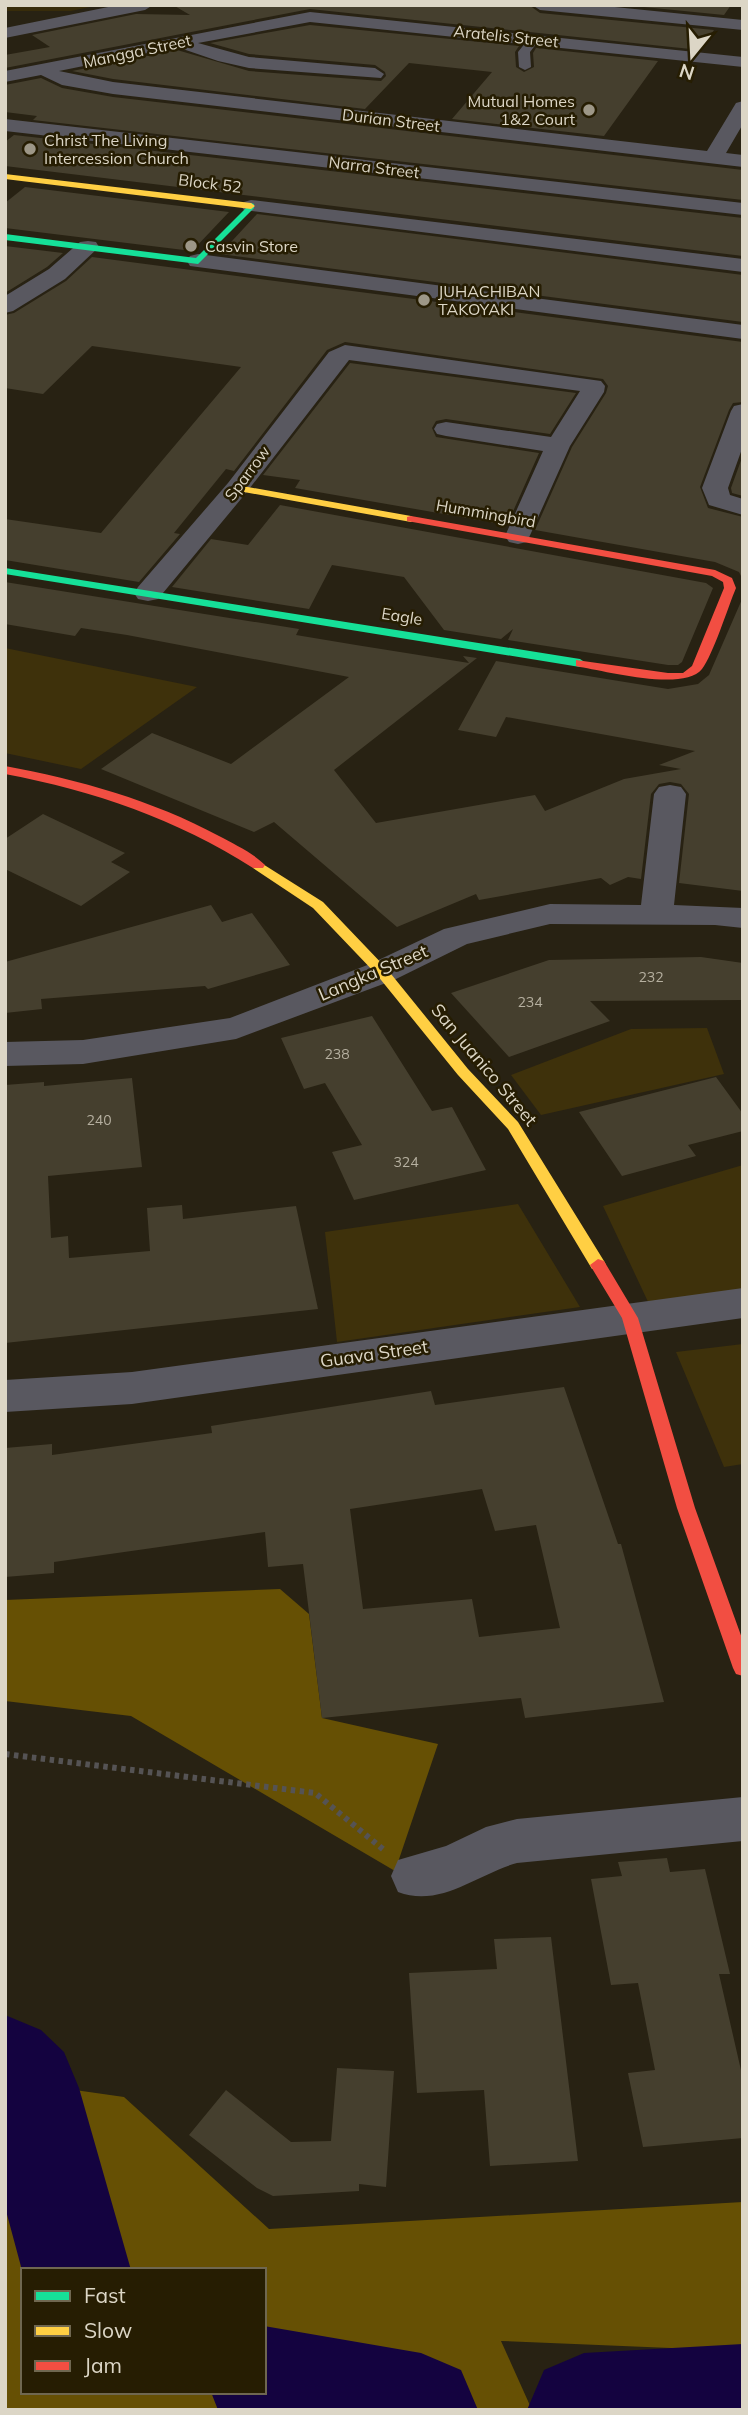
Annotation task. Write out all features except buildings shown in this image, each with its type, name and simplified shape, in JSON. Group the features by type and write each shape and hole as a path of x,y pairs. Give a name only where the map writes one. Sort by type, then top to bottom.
{"street":[{"path":"5,33 145,5"},
{"path":"540,5 743,25"},
{"path":"534,39 565,8"},
{"path":"240,10 269,23"},
{"name":"Aratelis Street","path":"269,23 296,18 323,18 743,62"},
{"name":"Mangga Street","path":"5,77 269,23"},
{"path":"180,42 196,51 231,60 375,74"},
{"name":"Durian Street","path":"40,71 69,81 101,87 743,161"},
{"path":"713,158 743,107"},
{"name":"Narra Street","path":"5,125 743,209"},
{"path":"546,187 579,142"},
{"name":"Block 52","path":"5,176 251,206"},
{"path":"251,206 743,265"},
{"name":"Block 52","path":"198,261 251,206"},
{"path":"5,237 743,332"},
{"path":"5,306 57,274 88,247"},
{"name":"Sparrow","path":"148,593 237,488 337,357 345,352 593,386 593,391 558,446"},
{"path":"743,411 715,492 718,500 743,507"},
{"path":"446,429 558,446 517,536"},
{"path":"717,482 743,485"},
{"name":"Hummingbird","path":"237,488 715,573 728,580"},
{"name":"Eagle","path":"5,571 668,677 686,676 697,668 730,588 728,580"},
{"name":"San Juanico Street","path":"5,770 57,779 139,804 236,849 318,905 383,972 463,1072 513,1126 630,1318 686,1508 743,1668"},
{"path":"656,915 670,794"},
{"name":"Langka Street","path":"5,1054 83,1052 236,1028 383,972 456,936 550,914 743,918"},
{"name":"Guava Street","path":"5,1396 132,1388 743,1303"},
{"path":"416,1876 457,1866 485,1849 517,1841 743,1819"}],"lane":[{"path":"525,67 524,52 534,39"}],"path":[{"path":"5,1754 315,1793 416,1876"}],"shaded area":[{"path":"5,5 99,5 71,11 5,11"},
{"path":"5,648 197,687 81,769 5,753"},
{"path":"707,1028 724,1074 541,1115 511,1075 631,1029"},
{"path":"743,1165 743,1294 650,1306 603,1206"},
{"path":"518,1204 580,1307 337,1342 325,1232"},
{"path":"743,1344 743,1464 724,1467 676,1352"},
{"path":"280,1589 309,1614 322,1718 438,1744 395,1871 131,1716 5,1701 5,1600"},
{"path":"5,2080 124,2097 269,2229 743,2202 743,2351 501,2341 532,2410 5,2410"}],"waterway":[{"path":"5,2065 27,2088 75,2268"},
{"path":"266,2383 421,2410"},
{"path":"584,2410 743,2401"}],"traffic: fast":[{"path":"5,237 198,261 251,206"},
{"path":"5,571 580,663"}],"traffic: slow":[{"path":"5,176 251,206"},
{"path":"237,488 411,519"},
{"path":"258,865 318,905 382,972 463,1072 513,1126 598,1265"}],"traffic: jam":[{"path":"411,519 715,573 728,580 730,588 697,668 686,676 668,677 580,663"},
{"path":"5,770 72,784 137,804 199,831 258,865"},
{"path":"598,1265 630,1318 686,1508 743,1668"}],"place":[{"name":"Mutual Homes 1&2 Court","path":"589,110"},
{"name":"Christ The Living Intercession Church","path":"30,149"},
{"name":"Casvin Store","path":"191,246"},
{"name":"JUHACHIBAN TAKOYAKI","path":"424,300"}]}
